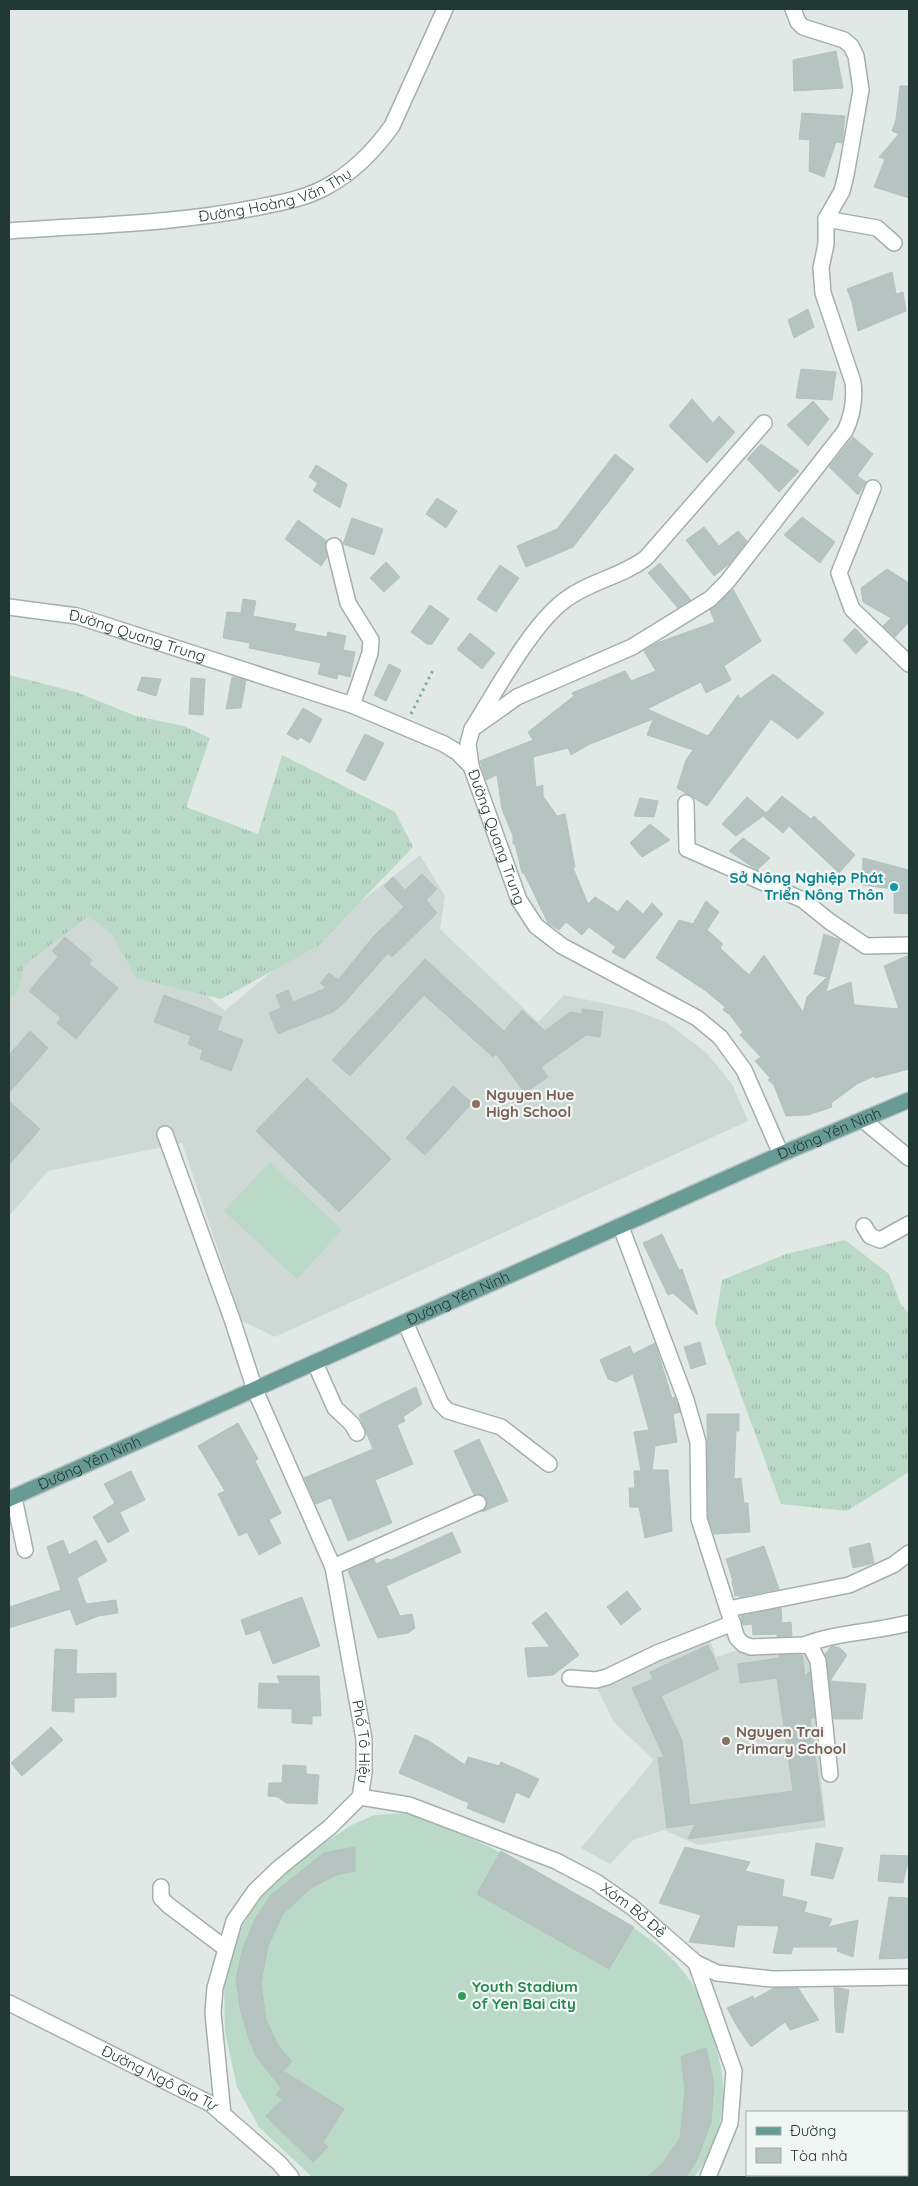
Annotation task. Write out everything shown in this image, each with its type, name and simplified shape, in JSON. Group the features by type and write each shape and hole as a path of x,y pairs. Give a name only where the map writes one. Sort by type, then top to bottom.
{"main road":[{"name":"Đường Yên Ninh","path":"11,1498 781,1154 909,1100"}],"street":[{"name":"Đường Hoàng Văn Thụ","path":"9,231 218,215 296,199 325,188 356,167 381,142 392,126 445,9"},
{"path":"472,729 517,697 632,647 710,598 727,582 846,431 852,415 855,395 853,382 823,293 820,268 826,244 826,220 842,192 846,175 860,90 856,56 851,46 844,40 803,27 798,22 793,9"},
{"path":"826,220 876,228 894,243"},
{"path":"471,766 468,744 472,729 540,625 554,609 579,591 596,582 632,569 646,558 764,423"},
{"path":"873,488 839,573 852,609 909,664"},
{"path":"334,546 348,602 370,640 370,654 352,706"},
{"name":"Đường Quang Trung","path":"9,607 77,616 352,706 405,726 458,752 471,766 519,900 536,926 562,946 698,1018 720,1037 744,1070 781,1154"},
{"path":"686,803 687,849 803,900 829,921 866,946 909,945"},
{"path":"863,1120 909,1158"},
{"name":"Phố Tô Hiệu","path":"165,1134 229,1310 255,1390 287,1458 306,1509 333,1567 364,1739 364,1774 360,1797 330,1827 302,1848 255,1891 234,1921 215,1988 213,2013 223,2115"},
{"path":"864,1226 870,1236 880,1240 909,1224"},
{"path":"621,1226 686,1400 698,1442 699,1519 737,1638 746,1646 786,1647 824,1638 867,1633 909,1623"},
{"path":"405,1322 441,1404 448,1411 500,1428 549,1464"},
{"path":"315,1363 335,1408 352,1424 357,1433"},
{"path":"11,1498 25,1550"},
{"path":"333,1567 478,1503"},
{"path":"570,1678 596,1680 607,1677 731,1616 848,1585 893,1566 909,1553"},
{"path":"804,1644 811,1647 818,1661 830,1774"},
{"name":"Xóm Bồ Đề","path":"360,1797 409,1805 556,1861 596,1882 632,1907 696,1964 717,1973 739,1977 818,1979 909,1977"},
{"path":"161,1887 161,1898 168,1905 225,1948"},
{"path":"696,1964 734,2071 730,2123 708,2177"},
{"name":"Đường Ngô Gia Tự","path":"9,2003 211,2104 279,2163 291,2177"}],"path":[{"path":"405,726 434,668"}],"shaded area":[{"name":"Nguyen Hue High School","path":"420,855 445,896 440,929 538,1022 564,995 631,1009 666,1022 707,1053 733,1086 748,1121 275,1337 242,1321 182,1143 48,1171 9,1216 9,971 90,894 225,1011 270,973"},
{"name":"Nguyen Trai Primary School","path":"710,1640 716,1657 735,1651 809,1655 826,1827 698,1845 664,1830 633,1840 610,1864 581,1848 654,1760 614,1722 597,1688"}],"green space":[{"path":"9,675 76,692 136,716 184,726 210,738 186,807 258,834 282,755 395,812 413,847 318,946 221,999 136,978 112,934 88,916 25,965 16,995 9,998"},
{"path":"270,1162 342,1230 297,1279 224,1211"},
{"path":"845,1240 889,1274 901,1305 909,1313 909,1472 847,1511 781,1504 715,1324 722,1280 786,1254"},
{"name":"Youth Stadium of Yen Bai city","path":"409,1813 451,1829 491,1848 618,1918 664,1951 689,1979 701,1999 709,2020 720,2064 723,2093 720,2123 716,2138 703,2165 694,2177 312,2177 259,2127 237,2087 225,2032 224,1983 241,1928 260,1898 284,1874 323,1844 352,1825 374,1815"}],"building":[{"path":"836,51 843,88 794,91 793,60"},
{"path":"900,86 909,86 909,198 874,187 885,159 879,157 899,134 892,131 896,120"},
{"path":"802,113 845,116 842,143 836,142 824,177 809,171 810,140 799,139"},
{"path":"892,272 896,294 903,292 906,311 858,331 852,302 847,289"},
{"path":"808,309 814,327 794,338 788,320"},
{"path":"801,369 836,372 832,400 796,398"},
{"path":"692,399 713,423 719,416 735,432 707,463 669,426"},
{"path":"813,401 829,419 808,446 787,425"},
{"path":"853,437 873,454 857,476 866,482 858,495 829,467"},
{"path":"761,444 799,471 779,492 747,459"},
{"path":"615,454 634,469 573,547 526,567 517,546 557,529"},
{"path":"316,465 347,484 340,508 313,491 318,483 309,477"},
{"path":"437,498 457,511 446,528 426,514"},
{"path":"802,517 835,542 820,563 784,535"},
{"path":"352,518 383,529 374,555 343,544"},
{"path":"298,520 327,541 325,548 327,557 321,566 285,539"},
{"path":"704,527 719,546 738,531 747,541 729,564 714,576 686,540"},
{"path":"386,562 400,577 384,592 370,578"},
{"path":"660,563 691,600 678,608 648,573"},
{"path":"500,565 519,578 496,612 477,599"},
{"path":"887,569 909,583 909,622 895,637 883,626 891,618 863,602 861,588"},
{"path":"733,589 761,641 724,666 731,680 706,693 701,682 647,709 708,736 738,695 740,699 773,674 824,713 798,739 771,719 707,806 677,788 686,760 693,750 647,735 653,719 588,745 571,755 568,748 533,757 536,787 543,785 543,796 557,816 565,814 575,867 573,868 588,904 595,897 618,912 627,900 643,914 652,903 663,914 624,959 612,952 616,947 589,927 582,935 566,922 559,930 548,923 524,873 522,873 515,844 513,844 513,836 502,809 497,775 486,780 480,761 533,740 528,732 574,696 572,693 625,671 631,681 656,671 644,651 657,643 715,622 710,610"},
{"path":"243,599 256,601 253,616 296,624 294,631 327,637 328,632 346,636 343,650 355,652 350,677 338,674 337,679 318,674 321,663 249,648 250,643 223,638 227,612 241,613"},
{"path":"430,605 449,619 432,644 427,644 411,632"},
{"path":"855,628 868,642 856,654 843,640"},
{"path":"470,633 495,653 482,669 457,649"},
{"path":"389,664 401,670 386,701 374,695"},
{"path":"142,677 161,679 156,696 137,690"},
{"path":"232,677 246,680 241,708 226,709"},
{"path":"191,678 205,679 203,715 189,714"},
{"path":"303,708 322,719 310,743 300,737 298,740 287,734"},
{"path":"365,734 384,743 365,781 346,771"},
{"path":"782,796 811,819 814,816 855,855 839,873 789,826 783,833 763,816 736,836 722,824 747,797 766,813"},
{"path":"640,798 658,801 654,817 634,816"},
{"path":"650,824 670,840 642,857 630,843"},
{"path":"743,838 770,858 757,870 729,851"},
{"name":"Sở Nông Nghiệp Phát Triển Nông Thôn","path":"863,858 909,870 909,914 894,913 894,889 862,885"},
{"path":"422,874 437,889 426,900 437,913 392,957 388,953 344,1003 333,1012 278,1034 269,1013 281,1008 276,995 288,990 293,1002 326,988 320,983 329,973 338,980 373,937 404,907 384,886 393,877 405,890"},
{"path":"706,901 719,912 707,930 723,944 720,948 749,975 764,955 803,1012 807,997 827,977 814,974 824,934 840,940 826,992 851,982 854,1005 899,1009 884,966 909,955 909,1069 875,1078 874,1076 857,1084 831,1103 832,1107 808,1115 786,1116 774,1085 768,1080 770,1078 755,1061 761,1057 740,1035 743,1032 730,1015 723,1010 725,1007 706,991 656,958 679,920 693,924"},
{"path":"65,937 92,960 89,964 118,988 76,1039 57,1023 61,1018 29,991 58,957 52,951"},
{"path":"425,959 504,1031 522,1010 545,1031 570,1012 582,1014 582,1009 603,1012 600,1037 586,1035 541,1067 548,1077 525,1093 496,1054 493,1057 424,995 350,1076 332,1060"},
{"path":"164,995 222,1017 217,1030 243,1040 231,1071 200,1059 203,1050 188,1044 191,1036 154,1022"},
{"path":"30,1031 48,1048 9,1093 9,1055"},
{"path":"307,1078 391,1159 339,1212 256,1131"},
{"path":"453,1086 472,1103 425,1155 406,1138"},
{"path":"9,1101 40,1129 9,1165"},
{"path":"662,1234 679,1270 682,1269 698,1315 673,1293 668,1295 643,1243"},
{"path":"700,1342 706,1364 691,1369 684,1347"},
{"path":"655,1343 672,1398 675,1397 680,1412 673,1414 677,1442 655,1446 652,1470 668,1470 672,1531 645,1538 639,1507 630,1507 629,1488 635,1488 634,1471 641,1471 634,1432 649,1430 633,1374 616,1382 608,1379 600,1360 630,1346 633,1354"},
{"path":"416,1387 422,1404 403,1417 405,1421 397,1425 413,1464 375,1480 392,1523 348,1541 331,1498 316,1504 304,1478 373,1449 359,1415"},
{"path":"707,1414 739,1414 739,1431 736,1431 734,1479 741,1478 744,1503 748,1503 750,1532 714,1534 708,1517"},
{"path":"238,1423 258,1459 255,1461 281,1513 269,1520 281,1543 259,1555 247,1532 239,1536 218,1494 225,1491 198,1446"},
{"path":"479,1439 508,1501 482,1512 487,1504 486,1499 479,1494 474,1495 454,1451"},
{"path":"131,1471 145,1500 120,1512 104,1484"},
{"path":"115,1503 129,1531 108,1543 93,1517"},
{"path":"452,1532 461,1552 386,1586 400,1616 412,1614 415,1628 408,1633 378,1638 348,1571 374,1559 376,1564 387,1559 391,1560"},
{"path":"63,1540 69,1555 96,1540 107,1561 77,1578 86,1604 116,1600 118,1613 98,1616 76,1625 70,1609 9,1628 9,1607 61,1590 47,1547"},
{"path":"870,1543 874,1563 853,1568 849,1548"},
{"path":"764,1546 779,1589 739,1597 739,1595 735,1596 733,1581 726,1559"},
{"path":"627,1591 641,1609 621,1625 607,1607"},
{"path":"302,1597 320,1646 273,1664 260,1630 246,1635 241,1620"},
{"path":"781,1608 782,1623 791,1622 792,1636 777,1637 777,1634 753,1635 752,1624 743,1625 741,1616"},
{"path":"546,1612 579,1655 553,1675 528,1677 525,1648 550,1647 532,1623"},
{"path":"708,1645 719,1669 661,1696 682,1740 690,1805 793,1791 777,1678 740,1683 738,1664 779,1658 779,1655 802,1655 805,1676 810,1671 815,1718 810,1718 824,1820 688,1839 695,1824 667,1828 658,1758 664,1757 632,1688 653,1679 650,1672"},
{"path":"832,1646 840,1648 847,1655 830,1681 866,1684 862,1719 834,1719 825,1654"},
{"path":"55,1649 77,1650 76,1674 116,1673 116,1697 74,1698 74,1712 52,1711"},
{"path":"277,1676 319,1676 321,1716 312,1716 312,1724 292,1723 292,1709 258,1708 259,1683 280,1684"},
{"path":"51,1727 63,1740 22,1776 11,1763"},
{"path":"415,1735 429,1741 465,1765 468,1757 499,1766 501,1762 539,1779 529,1798 516,1792 504,1823 467,1808 469,1803 399,1773"},
{"path":"283,1765 306,1766 306,1774 319,1775 317,1804 286,1803 278,1797 268,1796 269,1783 282,1783"},
{"path":"816,1843 843,1848 833,1879 811,1875"},
{"path":"355,1847 355,1871 336,1875 311,1888 283,1914 268,1946 261,1983 266,2020 279,2047 292,2061 283,2071 344,2109 323,2142 328,2147 313,2162 266,2116 283,2099 276,2095 281,2088 256,2056 240,2008 236,1979 243,1948 255,1919 271,1895 324,1853"},
{"path":"685,1847 750,1862 745,1871 784,1880 782,1896 807,1902 804,1912 832,1919 828,1927 858,1920 853,1957 837,1951 838,1947 793,1947 791,1954 773,1953 779,1926 737,1925 734,1947 689,1942 701,1915 659,1903"},
{"path":"501,1851 634,1927 609,1969 477,1894"},
{"path":"881,1855 909,1856 903,1883 878,1881"},
{"path":"889,1897 909,1898 909,1958 879,1959"},
{"path":"834,1987 849,1990 843,2033 836,2032"},
{"path":"774,1988 798,1988 819,2020 790,2030 785,2022 751,2047 727,2008 753,1996 754,1999"},
{"path":"706,2048 714,2083 711,2122 697,2160 686,2177 647,2177 662,2164 680,2138 685,2091 681,2056"}],"place":[{"name":"Sở Nông Nghiệp Phát Triển Nông Thôn","path":"894,887"},
{"name":"Nguyen Hue High School","path":"476,1104"},
{"name":"Nguyen Trai Primary School","path":"726,1741"},
{"name":"Youth Stadium of Yen Bai city","path":"462,1996"}]}
